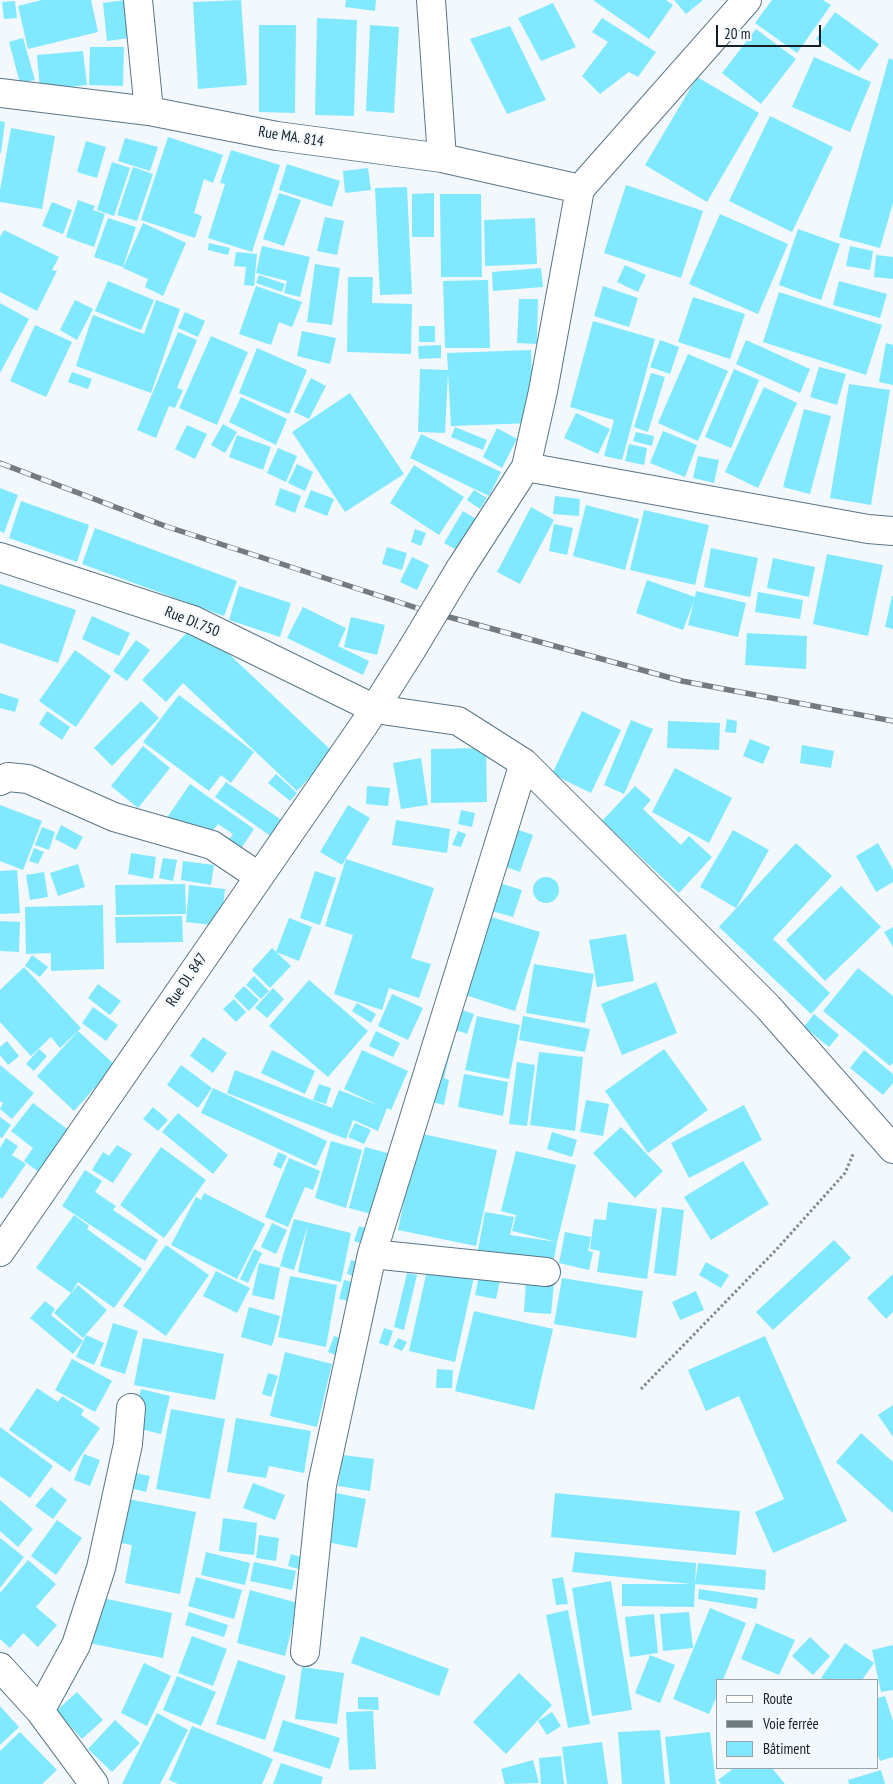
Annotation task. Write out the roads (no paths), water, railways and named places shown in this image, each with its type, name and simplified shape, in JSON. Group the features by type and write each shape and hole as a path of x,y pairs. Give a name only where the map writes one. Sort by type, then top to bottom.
{"street":[{"path":"138,0 149,111"},
{"path":"430,0 442,158"},
{"path":"747,0 580,189 543,391 526,467 868,529 893,530"},
{"name":"Rue MA. 814","path":"0,93 149,111 277,136 442,158 580,189"},
{"name":"Rue DI. 847","path":"0,1252 375,708 460,569 526,467"},
{"name":"Rue DI.750","path":"0,557 193,620 375,708 458,721 524,763 768,1007 893,1149"},
{"path":"305,1652 322,1485 372,1254 524,763"},
{"path":"0,781 8,777 28,779 114,817 212,845 258,876"},
{"path":"372,1254 546,1272"},
{"path":"40,1711 76,1645 100,1568 128,1444 131,1408"},
{"path":"0,1667 40,1711 94,1784"}],"railway":[{"path":"0,463 165,526 420,609 682,681 893,721"}]}
